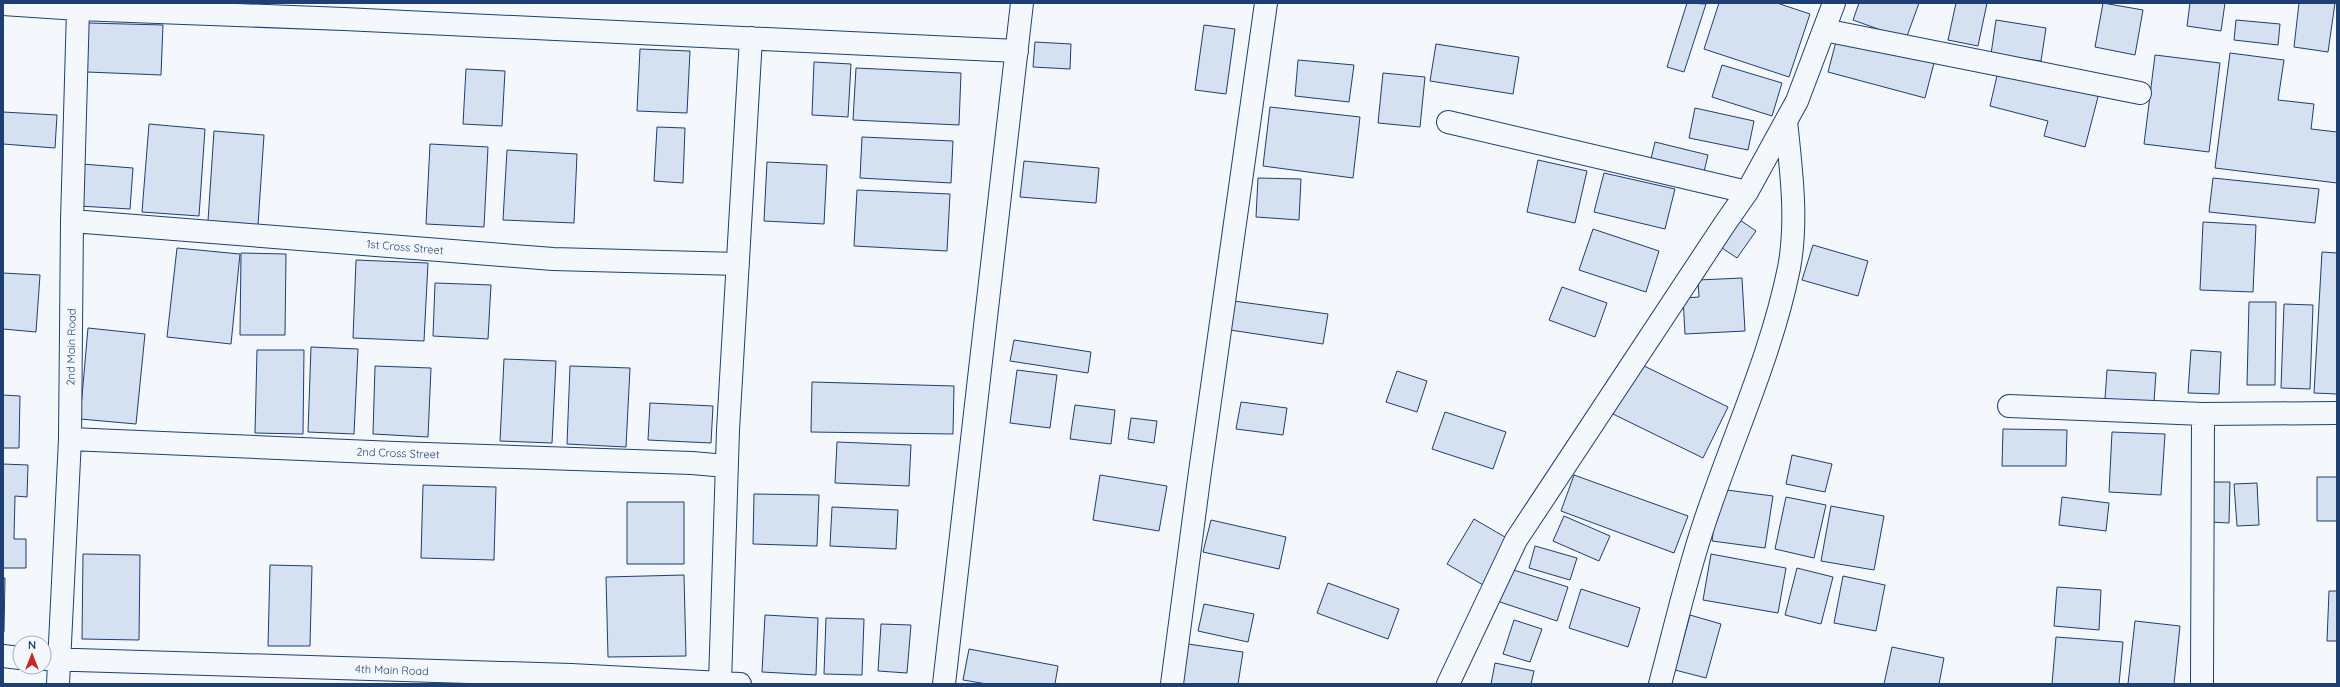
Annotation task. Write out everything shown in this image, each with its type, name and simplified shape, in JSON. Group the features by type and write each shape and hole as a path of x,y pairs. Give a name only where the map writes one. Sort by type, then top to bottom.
{"street":[{"path":"944,684 1022,3"},
{"path":"1172,684 1199,479 1266,3"},
{"path":"1448,684 1516,540 1747,192 1797,101 1834,3"},
{"path":"3,4 78,9 344,11 751,38 1017,51"},
{"name":"2nd Main Road","path":"58,684 52,660 70,439 72,221 78,9"},
{"path":"1824,30 2140,93"},
{"path":"730,683 726,466 751,38"},
{"path":"1660,684 1703,527 1770,338 1789,268 1793,226 1793,195 1786,120"},
{"path":"1448,122 1747,192"},
{"name":"1st Cross Street","path":"72,221 553,259 738,264"},
{"path":"2009,406 2204,414 2337,413"},
{"path":"2202,684 2204,414"},
{"name":"2nd Cross Street","path":"70,439 395,453 692,463 726,466"},
{"name":"4th Main Road","path":"52,660 571,674 730,683"}],"building":[{"path":"1687,3 1706,4 1684,72 1667,67"},
{"path":"1719,3 1777,3 1810,14 1789,77 1704,49"},
{"path":"1859,3 1919,3 1906,39 1853,20"},
{"path":"1956,3 1987,3 1978,46 1948,40"},
{"path":"2103,3 2143,10 2135,55 2095,47"},
{"path":"2190,3 2225,3 2221,31 2187,26"},
{"path":"2299,3 2335,3 2328,52 2294,47"},
{"path":"1996,20 2046,28 2041,61 1991,54"},
{"path":"2236,20 2280,24 2278,45 2234,40"},
{"path":"88,23 163,25 161,75 87,72"},
{"path":"1204,25 1235,29 1226,94 1195,90"},
{"path":"1838,34 1935,59 1925,98 1828,72"},
{"path":"1035,42 1071,44 1070,69 1033,67"},
{"path":"1436,44 1519,57 1513,94 1430,81"},
{"path":"640,49 690,51 687,113 637,111"},
{"path":"2230,53 2284,60 2278,100 2314,104 2311,129 2337,132 2337,183 2215,168"},
{"path":"2155,55 2220,63 2209,152 2144,144"},
{"path":"1298,60 1354,65 1349,102 1295,96"},
{"path":"814,62 851,64 848,117 812,115"},
{"path":"1722,65 1782,83 1772,116 1712,97"},
{"path":"1999,67 2099,93 2085,147 2044,136 2048,121 1990,106"},
{"path":"856,68 961,73 959,125 853,120"},
{"path":"466,69 505,71 502,126 463,124"},
{"path":"1383,73 1425,77 1420,127 1378,123"},
{"path":"1270,107 1360,117 1353,178 1263,166"},
{"path":"1695,108 1754,121 1748,150 1689,138"},
{"path":"3,112 57,115 55,148 3,144"},
{"path":"149,124 205,129 199,216 142,212"},
{"path":"657,127 685,128 683,183 654,181"},
{"path":"214,131 264,135 258,225 208,221"},
{"path":"862,137 953,141 951,183 860,178"},
{"path":"1655,142 1708,155 1702,180 1649,167"},
{"path":"430,144 488,147 484,227 426,224"},
{"path":"507,150 577,154 574,223 503,220"},
{"path":"1538,160 1587,171 1575,223 1527,212"},
{"path":"1024,161 1099,168 1096,203 1020,197"},
{"path":"767,162 827,165 824,224 764,221"},
{"path":"82,164 133,168 130,209 79,206"},
{"path":"1604,173 1675,189 1665,229 1594,212"},
{"path":"1258,178 1301,179 1299,220 1256,217"},
{"path":"2213,178 2319,189 2315,223 2209,212"},
{"path":"857,190 950,194 947,251 854,246"},
{"path":"1737,218 1756,231 1737,258 1719,246"},
{"path":"2203,222 2256,225 2253,292 2200,290"},
{"path":"1593,229 1659,251 1646,292 1579,270"},
{"path":"1813,245 1868,261 1858,296 1802,280"},
{"path":"177,248 240,254 231,344 167,337"},
{"path":"2322,252 2337,253 2337,394 2314,393"},
{"path":"241,253 286,254 285,335 240,335"},
{"path":"356,260 428,263 424,341 353,338"},
{"path":"3,273 40,275 36,332 3,329"},
{"path":"1742,278 1745,331 1685,334 1683,298 1699,297 1698,280"},
{"path":"435,283 491,285 488,339 433,336"},
{"path":"1562,287 1607,303 1595,337 1549,320"},
{"path":"1234,301 1328,314 1323,344 1230,330"},
{"path":"2249,302 2276,302 2275,385 2247,385"},
{"path":"2284,304 2313,305 2310,389 2281,388"},
{"path":"88,328 145,334 136,424 80,419"},
{"path":"1014,340 1091,352 1088,373 1010,361"},
{"path":"311,347 358,349 354,434 308,432"},
{"path":"257,350 304,350 303,434 255,433"},
{"path":"2191,350 2221,352 2219,394 2188,393"},
{"path":"504,359 556,361 552,443 500,441"},
{"path":"1638,363 1728,407 1703,458 1613,414"},
{"path":"375,366 431,368 428,437 373,434"},
{"path":"570,366 630,368 626,447 567,444"},
{"path":"1017,370 1057,375 1050,428 1010,423"},
{"path":"2107,370 2156,373 2154,402 2105,399"},
{"path":"1397,371 1427,381 1417,412 1386,402"},
{"path":"812,382 954,386 953,434 811,432"},
{"path":"3,395 20,396 19,448 3,448"},
{"path":"1241,402 1287,408 1283,435 1236,429"},
{"path":"650,403 713,406 711,443 648,440"},
{"path":"1075,405 1115,410 1111,444 1070,439"},
{"path":"1445,412 1506,432 1493,469 1432,449"},
{"path":"1131,418 1157,421 1154,443 1128,439"},
{"path":"2003,429 2067,430 2066,466 2002,466"},
{"path":"2112,432 2165,434 2161,495 2109,492"},
{"path":"837,442 911,445 909,486 835,483"},
{"path":"1792,455 1832,464 1825,492 1786,484"},
{"path":"3,464 28,465 27,497 15,496 14,539 26,539 26,568 3,568"},
{"path":"1100,475 1167,486 1159,531 1093,520"},
{"path":"1574,475 1688,516 1674,553 1561,511"},
{"path":"2317,477 2337,477 2337,521 2317,521"},
{"path":"2209,482 2230,482 2229,523 2209,522"},
{"path":"2257,483 2259,525 2237,526 2234,484"},
{"path":"423,485 496,487 494,560 421,558"},
{"path":"1719,489 1773,496 1765,548 1712,541"},
{"path":"754,494 819,495 817,546 753,544"},
{"path":"1786,497 1826,505 1814,558 1775,549"},
{"path":"2062,497 2109,503 2106,531 2059,525"},
{"path":"627,502 684,502 684,564 627,564"},
{"path":"1831,506 1884,516 1874,570 1821,561"},
{"path":"832,507 898,510 896,549 830,546"},
{"path":"1564,516 1610,536 1599,561 1553,541"},
{"path":"1474,519 1510,540 1483,585 1447,564"},
{"path":"1211,520 1286,537 1279,569 1203,552"},
{"path":"1535,546 1577,558 1570,580 1529,568"},
{"path":"83,554 140,555 139,640 82,639"},
{"path":"1711,554 1786,568 1778,613 1703,600"},
{"path":"270,565 312,566 310,646 268,646"},
{"path":"1507,568 1568,587 1557,621 1497,601"},
{"path":"1797,568 1833,577 1821,624 1785,615"},
{"path":"684,575 686,656 608,657 606,577"},
{"path":"1843,576 1885,585 1876,631 1834,623"},
{"path":"3,578 5,578 4,632 3,632"},
{"path":"1328,583 1399,609 1388,639 1317,613"},
{"path":"2057,587 2101,590 2099,630 2054,626"},
{"path":"1581,589 1640,608 1628,647 1569,628"},
{"path":"2329,591 2337,591 2337,641 2327,641"},
{"path":"1204,604 1254,614 1248,642 1198,631"},
{"path":"765,615 818,618 816,675 762,672"},
{"path":"1690,615 1721,624 1706,678 1675,670"},
{"path":"826,618 864,619 862,675 824,674"},
{"path":"1514,620 1542,629 1530,662 1503,654"},
{"path":"2135,621 2180,626 2174,684 2128,684"},
{"path":"881,624 911,625 907,673 878,671"},
{"path":"2056,637 2123,642 2119,684 2052,684"},
{"path":"1188,644 1243,652 1238,684 1181,684"},
{"path":"1892,647 1944,658 1939,684 1884,684"},
{"path":"969,649 1058,666 1055,684 987,684 963,680"},
{"path":"1495,663 1534,671 1531,684 1491,684"}]}
